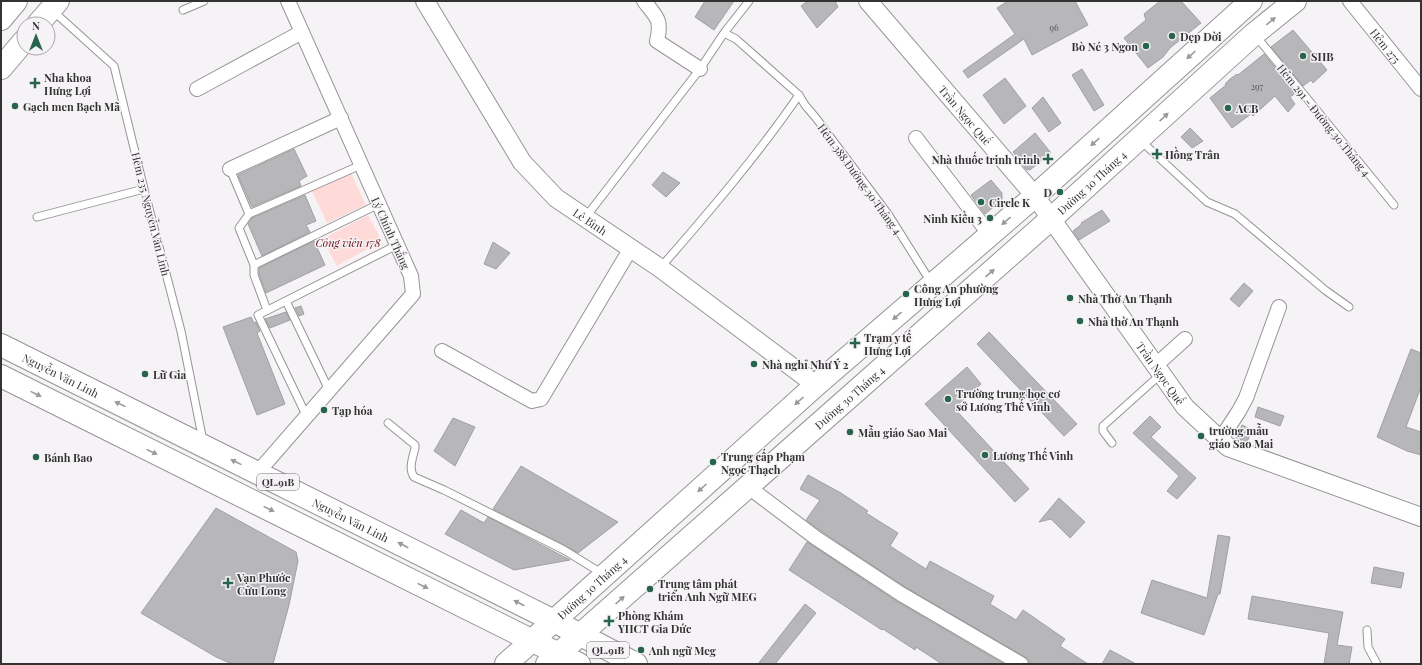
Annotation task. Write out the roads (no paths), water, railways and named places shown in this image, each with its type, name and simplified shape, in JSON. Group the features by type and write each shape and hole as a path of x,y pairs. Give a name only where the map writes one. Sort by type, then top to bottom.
{"main road":[{"path":"1,19 16,1"},
{"name":"Đường 30 Tháng 4","path":"506,664 816,385 990,236 1251,1"},
{"name":"Đường 30 Tháng 4","path":"553,659 1052,218 1254,34 1294,1"},
{"path":"1,68 16,50"},
{"name":"Nguyễn Văn Linh","path":"1,345 258,472 554,621 636,664"},
{"name":"QL.91B","path":"1,376 532,641 553,659 579,664"}],"street":[{"name":"Lý Chính Thắng","path":"258,472 413,294 410,276 397,245 288,1"},
{"name":"Lê Bình","path":"425,1 522,162 556,198 660,268 816,385"},
{"path":"644,1 658,19 660,28 657,41 700,69"},
{"name":"Trần Ngọc Quế","path":"868,1 1035,196 1052,218 1184,408 1228,447 1421,517"},
{"name":"Hẻm 275","path":"1350,1 1421,89"},
{"path":"197,89 302,32"},
{"path":"230,169 340,118"},
{"path":"916,138 990,236"},
{"path":"442,351 532,401 541,399 631,248"},
{"path":"1220,440 1246,398 1279,307"},
{"path":"1158,370 1185,339"},
{"path":"747,486 816,538 888,585 1021,664"}],"lane":[{"path":"182,10 204,1"},
{"path":"585,218 700,69 724,33 749,1"},
{"name":"Hẻm 235 Nguyễn Văn Linh","path":"49,12 114,66 144,190 181,331 204,445"},
{"name":"Hẻm 388 Đường 30 Tháng 4","path":"724,33 736,39 799,95 804,105 821,124 888,214 926,276 935,283"},
{"name":"Hẻm 291 - Đường 30 Tháng 4","path":"1254,34 1394,205"},
{"path":"660,268 716,204 731,183 773,132 799,95"},
{"path":"1139,140 1207,202 1235,214 1325,290 1349,307"},
{"path":"267,310 254,275 254,265 239,228 249,214 361,165"},
{"path":"230,169 249,214"},
{"path":"37,217 144,190"},
{"path":"254,265 379,204"},
{"path":"307,417 258,315 397,245"},
{"path":"286,301 330,391"},
{"path":"1112,442 1103,431 1103,426 1158,370"},
{"path":"388,423 415,445 416,448 411,470 414,477 444,490 564,550 605,575"},
{"path":"1367,630 1368,647 1377,664"}],"place":[{"name":"Đẹp Đời","path":"1172,36"},
{"name":"Bò Né 3 Ngon","path":"1146,46"},
{"name":"SHB","path":"1303,56"},
{"name":"Nha khoa Hưng Lợi","path":"35,83"},
{"name":"Gạch men Bạch Mã","path":"15,106"},
{"name":"ACB","path":"1228,108"},
{"name":"Hồng Trân","path":"1157,154"},
{"name":"Nhà thuốc trinh trinh","path":"1048,159"},
{"name":"D","path":"1060,192"},
{"name":"Circle K","path":"981,202"},
{"name":"Ninh Kiều 3","path":"990,218"},
{"name":"Công An phường Hưng Lợi","path":"906,294"},
{"name":"Nhà Thờ An Thạnh","path":"1070,298"},
{"name":"Nhà thờ An Thạnh","path":"1080,321"},
{"name":"Trạm y tế Hưng Lợi","path":"855,343"},
{"name":"Nhà nghỉ Như Ý 2","path":"754,364"},
{"name":"Lữ Gia","path":"145,374"},
{"name":"Trường trung học cơ sở Lương Thế Vinh","path":"948,399"},
{"name":"Tạp hóa","path":"324,410"},
{"name":"Mẫu giáo Sao Mai","path":"850,432"},
{"name":"trường mẫu giáo Sao Mai","path":"1201,436"},
{"name":"Lương Thế Vinh","path":"985,455"},
{"name":"Bánh Bao","path":"36,457"},
{"name":"Trung cấp Phạm Ngọc Thạch","path":"713,462"},
{"name":"Vạn Phước Cửu Long","path":"228,583"},
{"name":"Trung tâm phát triển Anh Ngữ MEG","path":"650,589"},
{"name":"Phòng Khám YHCT Gia Đức","path":"609,621"},
{"name":"Anh ngữ Meg","path":"641,650"}],"park label":[{"name":"Công viên 178","path":"348,242"}]}
